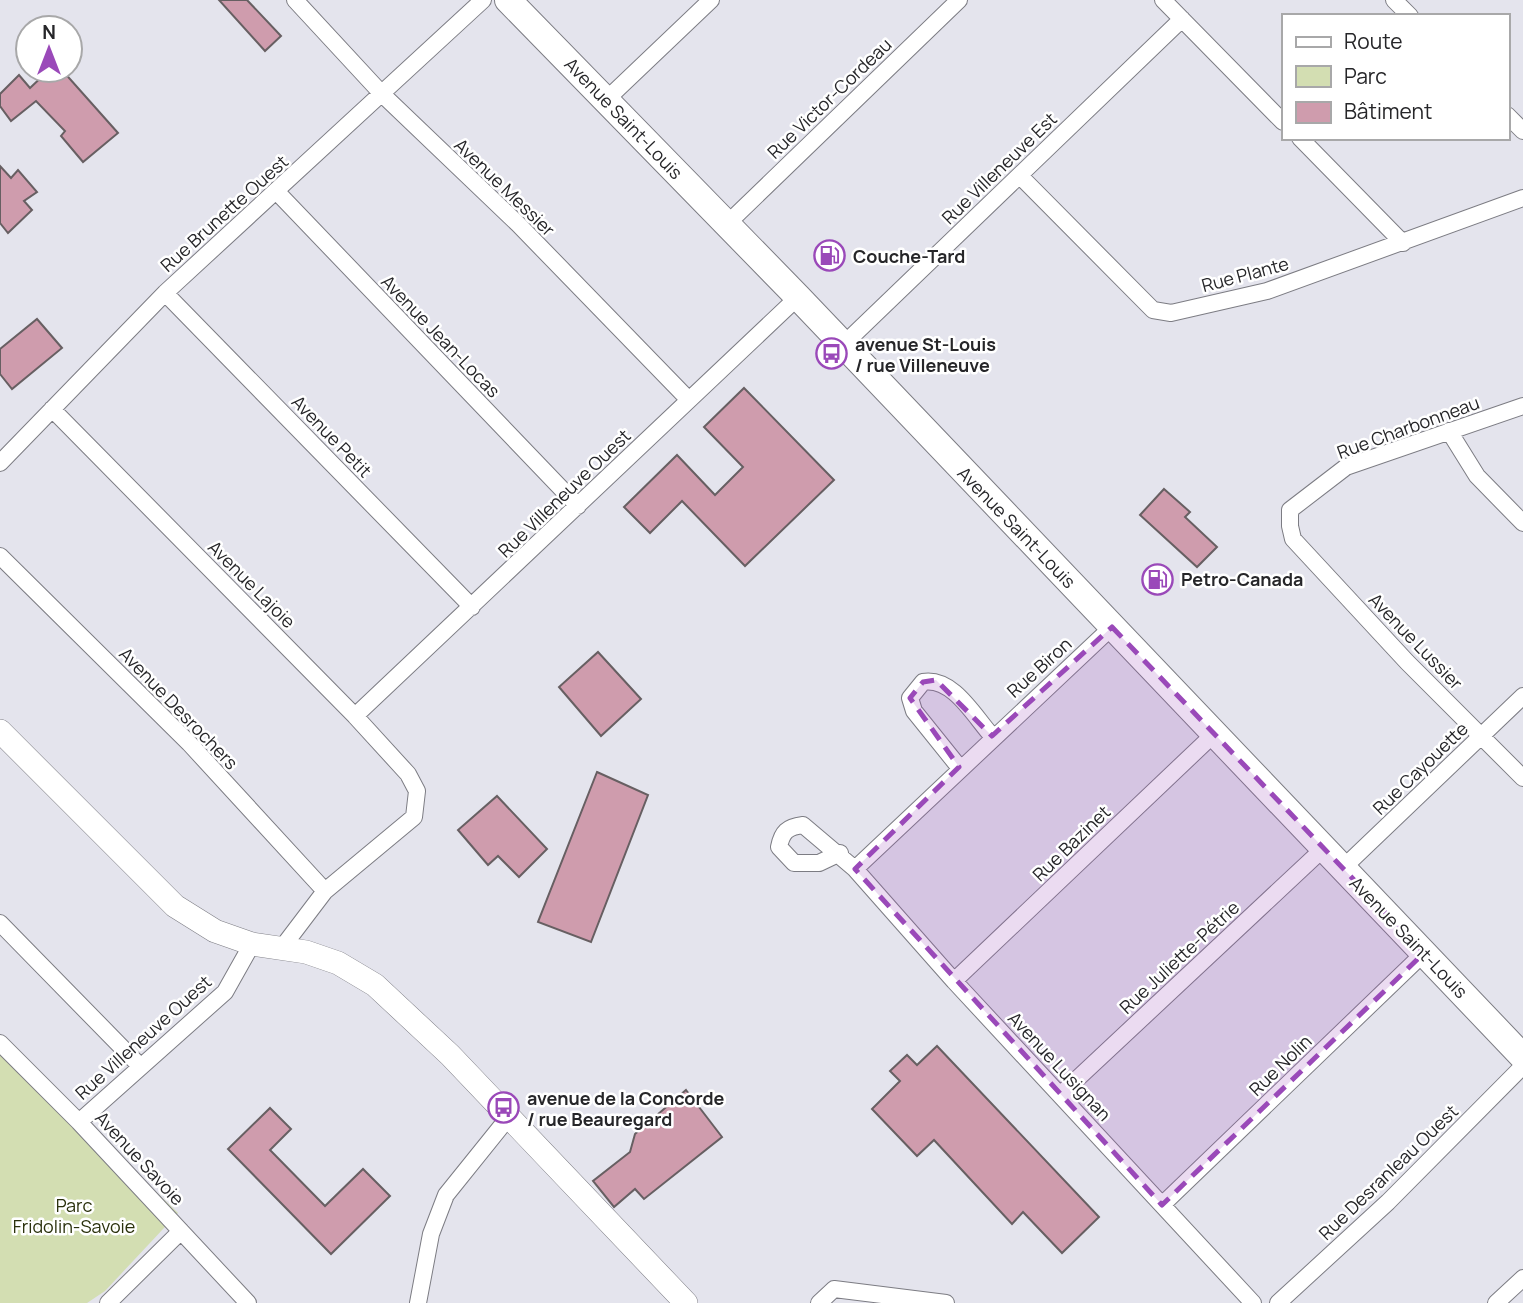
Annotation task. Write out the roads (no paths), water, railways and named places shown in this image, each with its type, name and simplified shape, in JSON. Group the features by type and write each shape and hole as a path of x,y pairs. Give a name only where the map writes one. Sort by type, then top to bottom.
{"main road":[{"name":"Avenue Saint-Louis","path":"508,0 798,297 1523,1057"}],"street":[{"name":"Avenue Messier","path":"295,0 382,94 518,224 689,400"},
{"name":"Rue Brunette Ouest","path":"2,457 165,293 483,0"},
{"path":"606,100 711,0"},
{"name":"Rue Victor-Cordeau","path":"727,224 959,0"},
{"path":"1163,0 1282,120"},
{"path":"1394,0 1408,14"},
{"name":"Rue Villeneuve Est","path":"843,345 1182,19"},
{"path":"1509,117 1523,131"},
{"path":"1302,140 1403,243"},
{"name":"Rue Plante","path":"1020,176 1153,310 1171,313 1266,291 1523,198"},
{"name":"Avenue Jean-Locas","path":"277,192 579,506"},
{"name":"Avenue Petit","path":"165,293 472,607"},
{"name":"Rue Villeneuve Ouest","path":"355,716 798,297"},
{"name":"Rue Charbonneau","path":"1290,526 1290,510 1346,467 1523,405"},
{"name":"Avenue Lajoie","path":"52,409 355,716 408,775 416,791 414,817 325,891"},
{"path":"1449,430 1477,476 1523,523"},
{"name":"Avenue Lussier","path":"1290,526 1293,539 1406,663 1523,778"},
{"name":"Avenue Desrochers","path":"0,556 189,743 325,891"},
{"name":"Rue Biron","path":"855,869 959,767 1112,626"},
{"path":"959,767 914,711 910,698 923,682 936,680 949,687 992,736"},
{"name":"Rue Cayouette","path":"1343,868 1523,696"},
{"path":"0,731 175,906 215,931 252,944 306,952 338,963 375,985 450,1055 686,1303"},
{"name":"Rue Bazinet","path":"954,981 1214,734"},
{"name":"Rue Juliette-Pétrie","path":"1061,1094 1324,848"},
{"name":"Avenue Lusignan","path":"841,853 954,981 1253,1303"},
{"path":"281,949 325,891"},
{"path":"0,922 141,1066"},
{"name":"Rue Villeneuve Ouest","path":"79,1122 225,992 252,944"},
{"name":"Rue Nolin","path":"1162,1205 1424,953"},
{"name":"Avenue Savoie","path":"0,1044 79,1122 248,1303"},
{"name":"Rue Desranleau Ouest","path":"1278,1303 1388,1202 1523,1066"},
{"path":"418,1303 430,1234 446,1195 508,1118"},
{"path":"108,1303 181,1231"},
{"path":"1496,1303 1523,1278"},
{"path":"819,1303 834,1289 946,1303"}],"place":[{"name":"Couche-Tard","path":"830,256"},
{"name":"avenue St-Louis / rue Villeneuve","path":"832,354"},
{"name":"Petro-Canada","path":"1158,579"},
{"name":"avenue de la Concorde / rue Beauregard","path":"504,1108"}],"park label":[{"name":"Parc Fridolin-Savoie","path":"74,1215"}]}
